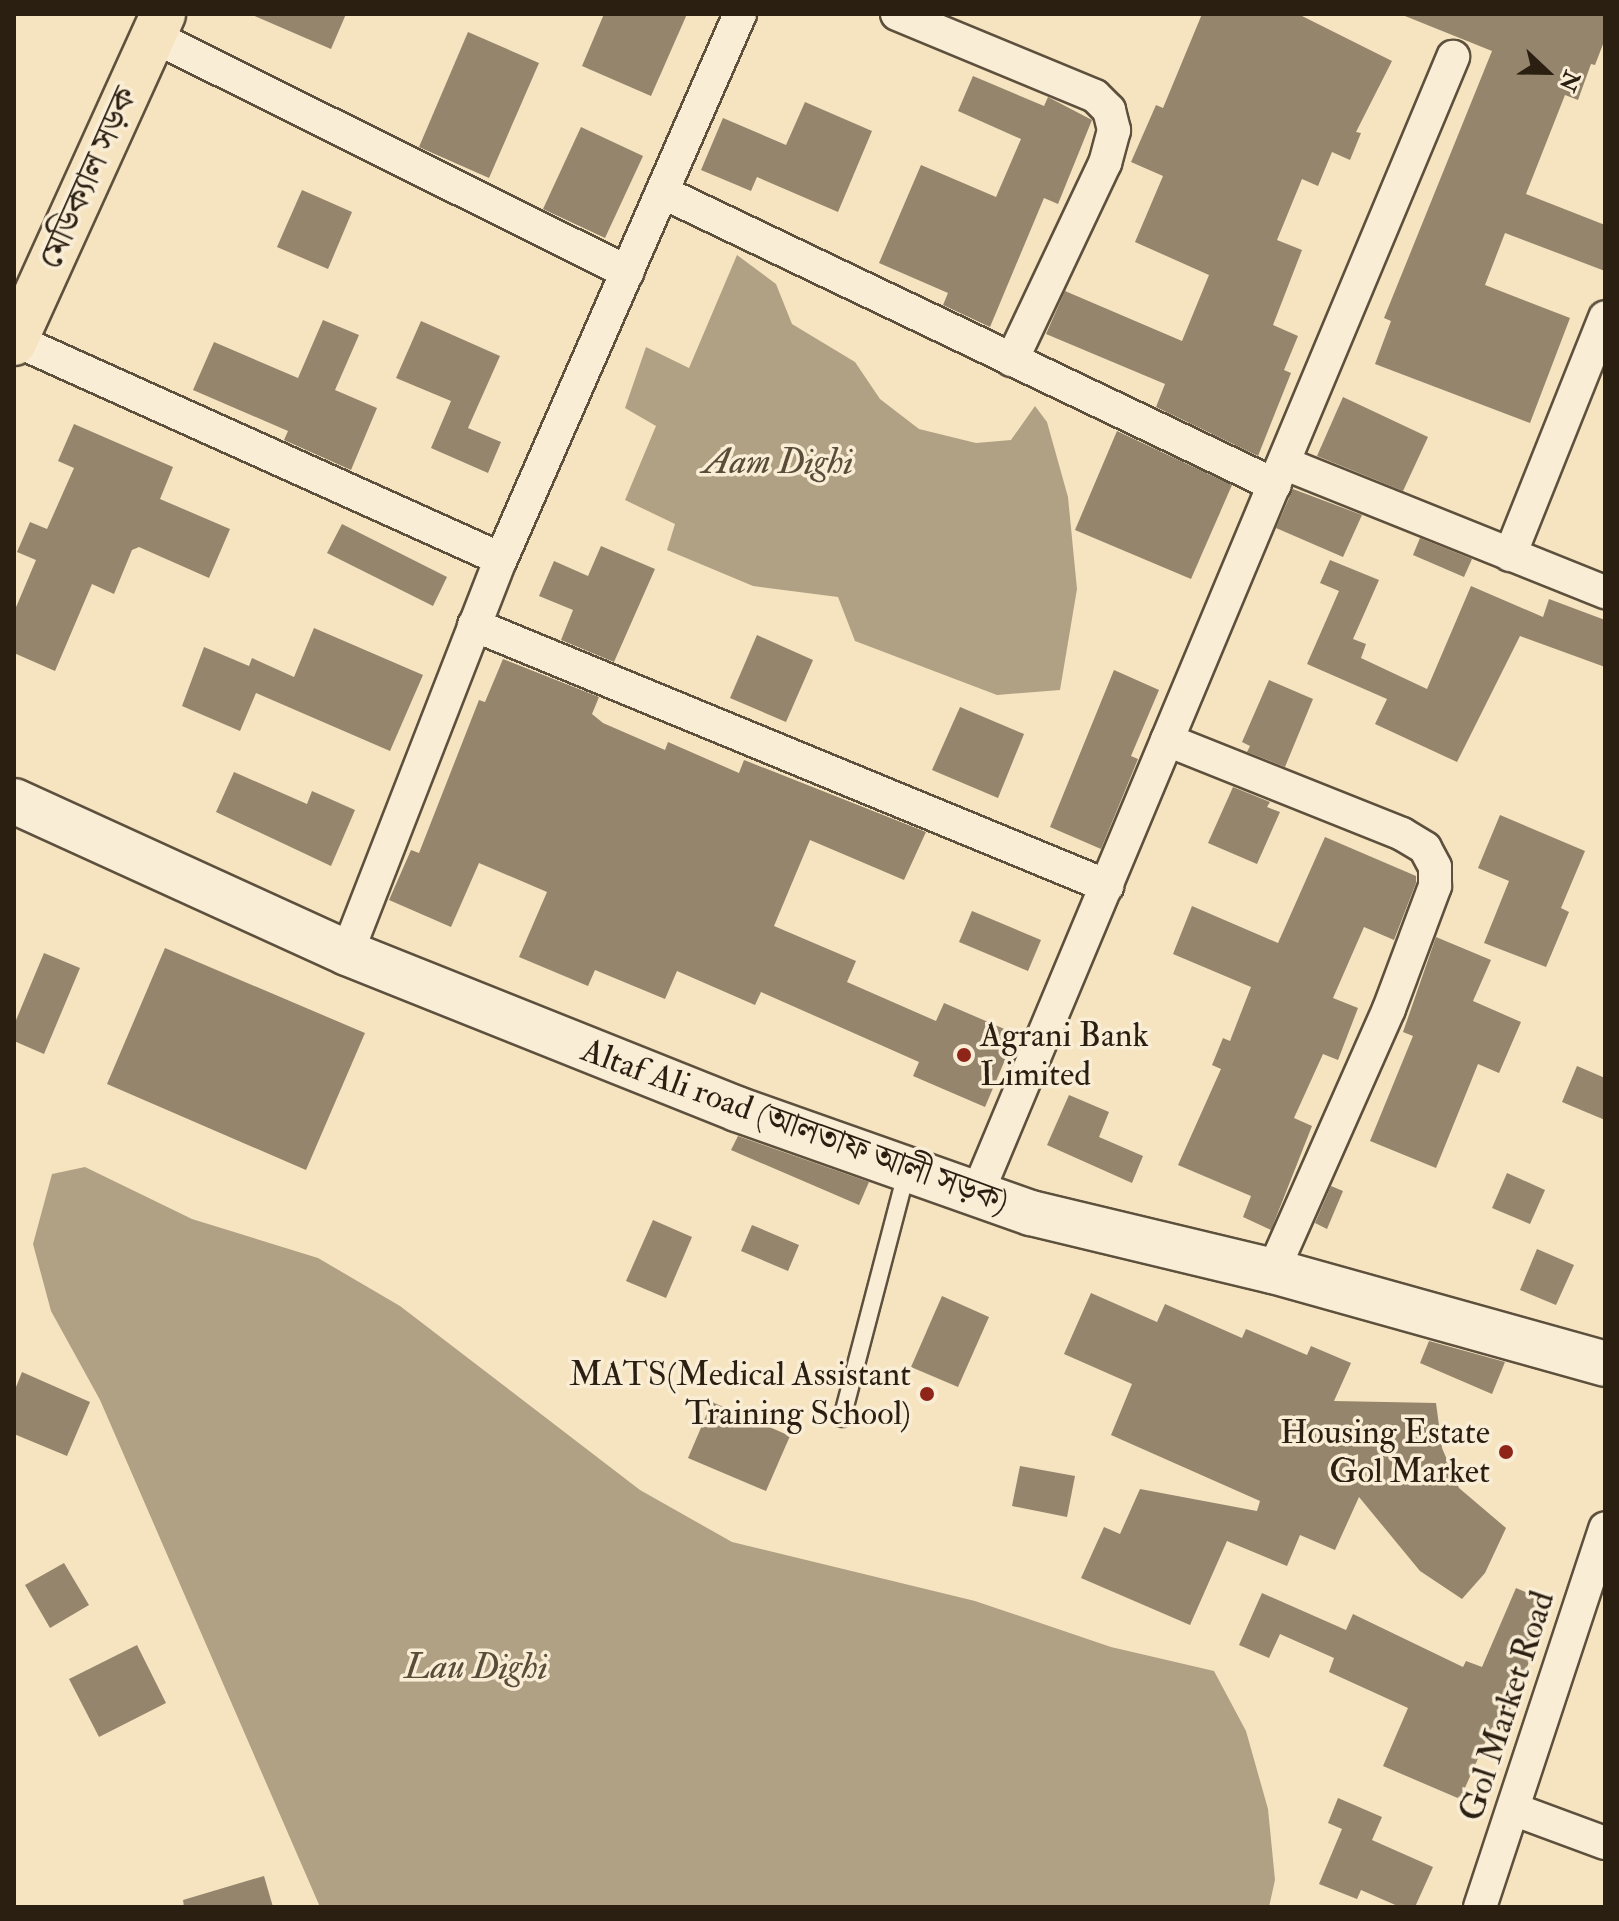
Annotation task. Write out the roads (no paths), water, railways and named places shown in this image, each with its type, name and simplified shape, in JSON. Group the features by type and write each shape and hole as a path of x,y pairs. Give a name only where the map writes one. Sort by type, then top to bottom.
{"main road":[{"name":"মেডিক্যাল সড়ক","path":"15,341 158,25"},
{"name":"Altaf Ali road (আলতাফ আলী সড়ক)","path":"14,801 347,953 737,1109 908,1170 1031,1213 1273,1271 1605,1364"}],"street":[{"path":"347,953 501,559 740,14"},
{"path":"897,14 1095,96 1109,110 1114,130 1105,163 1012,360"},
{"path":"158,25 627,272"},
{"path":"977,1194 1453,57"},
{"path":"662,192 1012,360 1280,475 1510,555 1605,592"},
{"path":"1510,555 1605,317"},
{"path":"15,341 501,559"},
{"path":"474,625 1107,886"},
{"path":"1167,740 1402,834 1425,848 1435,867 1435,886 1389,1009 1273,1271"},
{"name":"Gol Market Road","path":"1480,1907 1605,1528"},
{"path":"1513,1809 1605,1843"}],"lane":[{"path":"842,1418 908,1170"}],"water":[{"name":"Aam Dighi","path":"737,255 776,284 792,324 855,362 880,399 919,429 976,443 1011,440 1035,406 1047,422 1068,497 1077,589 1060,690 997,695 855,641 838,597 753,586 667,550 675,524 625,500 656,426 625,408 646,347 689,368"},
{"name":"Lau Dighi","path":"85,1167 192,1219 318,1258 400,1306 640,1490 732,1542 975,1601 1111,1647 1214,1671 1246,1731 1268,1809 1275,1880 1269,1907 320,1907 100,1400 51,1311 33,1244 52,1174"}],"place":[{"name":"Agrani Bank Limited","path":"964,1055"},
{"name":"MATS(Medical Assistant Training School)","path":"927,1394"},
{"name":"Housing Estate Gol Market","path":"1506,1452"}]}
